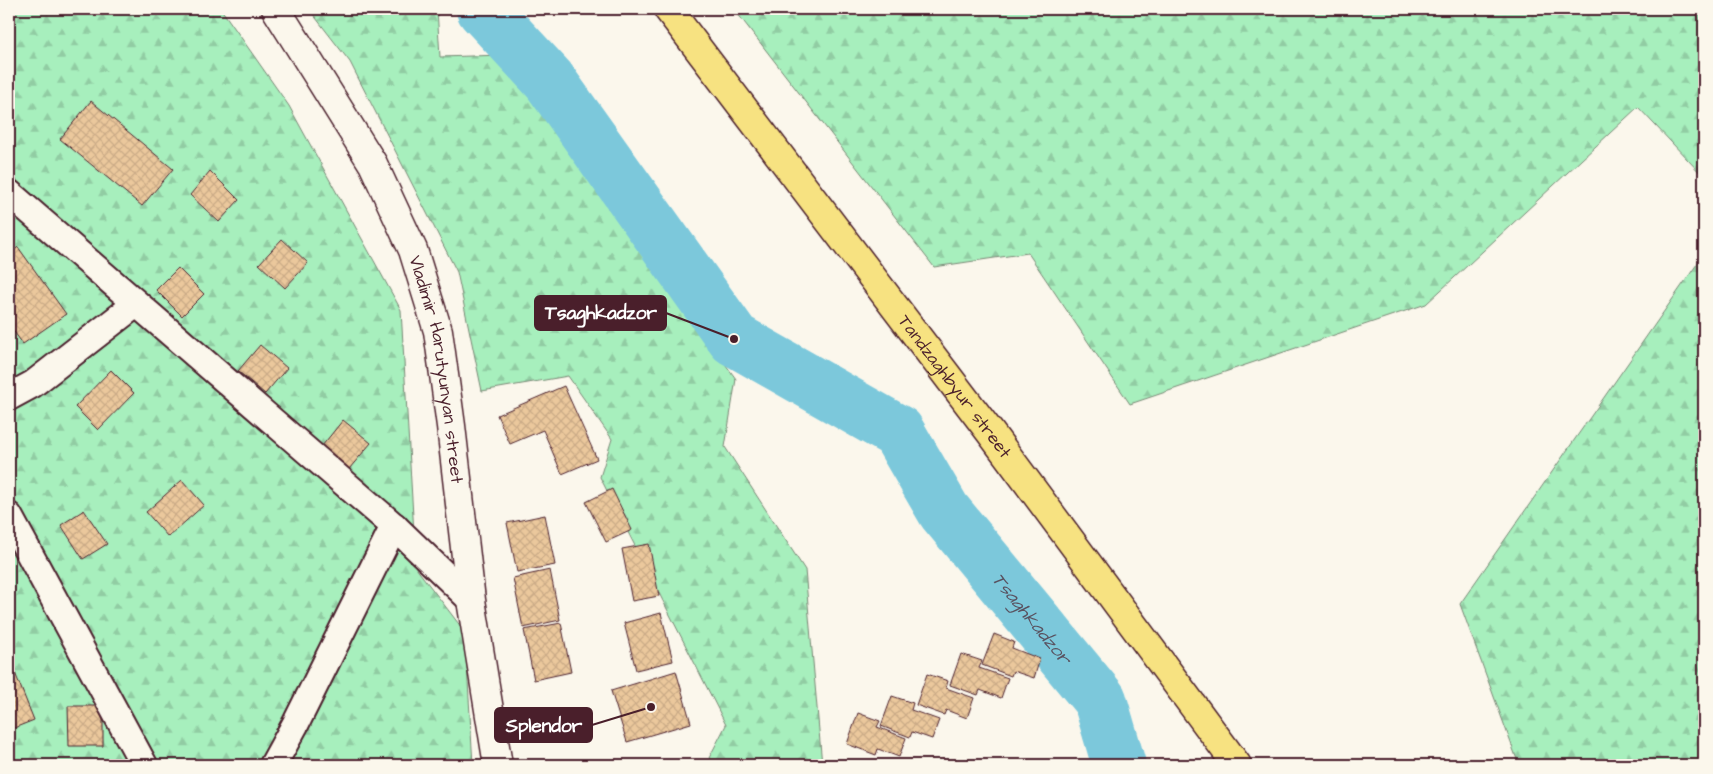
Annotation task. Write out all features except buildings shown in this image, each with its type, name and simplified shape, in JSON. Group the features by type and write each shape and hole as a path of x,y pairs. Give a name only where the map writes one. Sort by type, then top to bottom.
{"main road":[{"name":"Vladimir Harutyunyan street","path":"276,9 373,164 413,250 438,331 471,600 498,765"},
{"name":"Tandzaghbyur street","path":"668,9 990,432 1237,765"}],"street":[{"path":"9,193 394,526 471,600"},
{"path":"9,397 33,384 136,304"},
{"path":"9,516 144,765"},
{"path":"273,765 296,723 394,526"}],"green space":[{"path":"9,9 221,9 289,106 401,310 416,568 465,632 473,765 9,765"},
{"path":"309,9 437,9 440,57 503,55 736,379 725,447 805,570 822,765 716,765 709,758 726,725 600,477 612,439 568,376 482,391 457,272 350,62"},
{"path":"734,9 1704,9 1704,177 1638,107 1426,304 1130,404 1028,253 934,267"},
{"path":"1704,254 1704,765 1519,765 1460,604"}],"waterway":[{"name":"Tsaghkadzor","path":"483,9 549,80 734,339 898,432 944,511 1100,700 1119,765"}],"place":[{"name":"Tsaghkadzor","path":"734,339"},
{"name":"Splendor","path":"651,707"}]}
